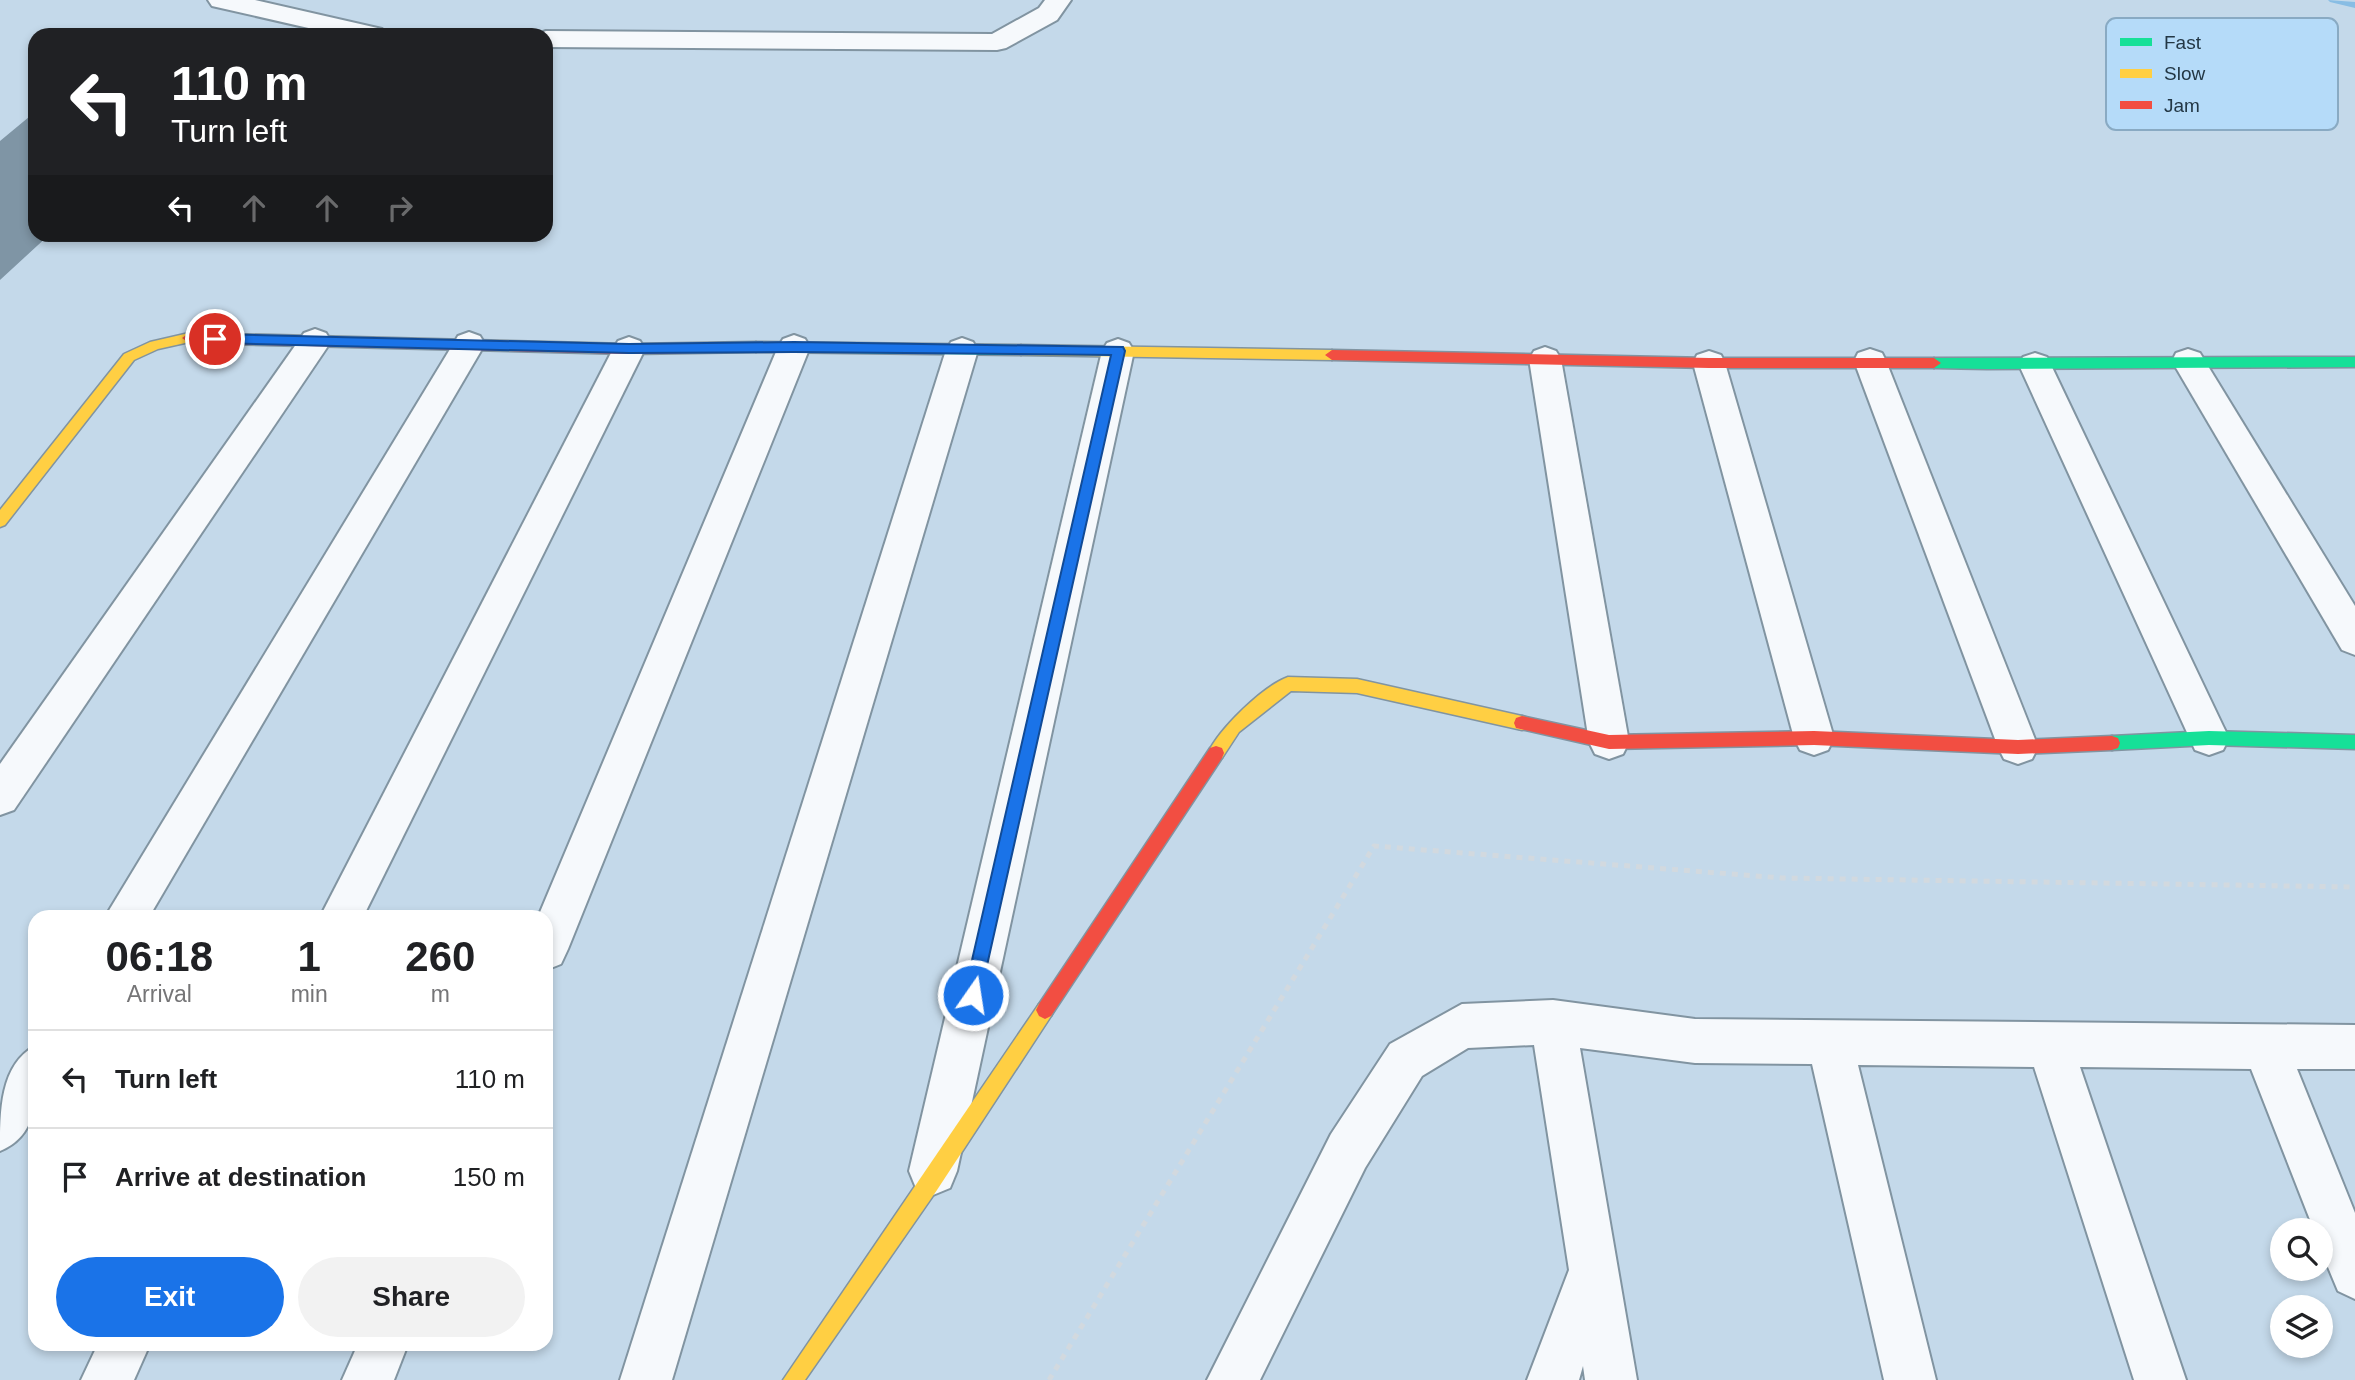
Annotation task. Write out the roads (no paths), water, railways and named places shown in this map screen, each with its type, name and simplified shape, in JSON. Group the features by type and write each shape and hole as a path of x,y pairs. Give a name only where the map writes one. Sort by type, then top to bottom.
{"street":[{"path":"220,0 342,28"},
{"path":"553,39 997,42 1048,14 1058,0"},
{"path":"0,521 129,357 155,345 190,338 629,349 794,347 1118,351 1709,363 1870,361 2035,365 2188,360 2355,362"},
{"path":"0,797 315,341"},
{"path":"130,910 469,344"},
{"path":"553,931 794,347"},
{"path":"345,910 629,349"},
{"path":"646,1380 962,350"},
{"path":"930,1183 1118,351"},
{"path":"1545,359 1609,742"},
{"path":"2188,360 2355,639"},
{"path":"1870,361 2018,747"},
{"path":"1709,363 1814,738"},
{"path":"2035,365 2209,738"},
{"path":"793,1380 930,1183 1233,727 1288,684 1357,686 1609,742 1814,738 2018,747 2209,738 2355,741"},
{"path":"1553,1022 1611,1380"},
{"path":"1233,1380 1348,1151 1406,1059 1462,1026 1553,1022 1695,1041 2355,1047"},
{"path":"1830,1043 1910,1380"},
{"path":"2050,1045 2160,1380"},
{"path":"2264,1046 2355,1274"},
{"path":"0,1128 28,1081"},
{"path":"1553,1380 1593,1271"},
{"path":"107,1380 122,1351"},
{"path":"368,1380 380,1351"}],"waterway":[{"path":"2333,0 2355,5"}]}
